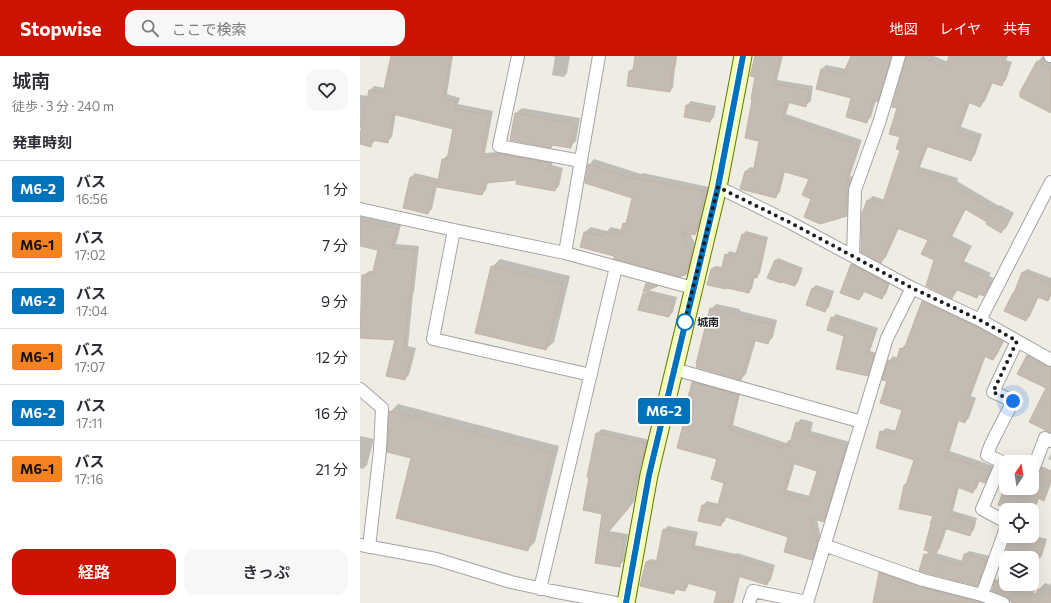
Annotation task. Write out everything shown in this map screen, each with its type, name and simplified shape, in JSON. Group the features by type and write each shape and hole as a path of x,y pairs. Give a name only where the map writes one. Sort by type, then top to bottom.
{"street":[{"path":"518,56 499,146 581,161"},
{"path":"565,253 599,56"},
{"path":"626,603 649,475 718,187 743,56"},
{"path":"853,256 855,190 879,123 899,56"},
{"path":"980,320 1051,182"},
{"path":"718,187 791,223 912,288 980,320 1051,360"},
{"path":"360,209 565,253 693,288"},
{"path":"454,230 433,339 591,375"},
{"path":"540,589 616,267"},
{"path":"749,603 753,591 807,602 887,338 912,288"},
{"path":"999,518 982,509 1002,462 988,456 991,444 1013,401 993,392 1017,341"},
{"path":"674,369 862,422"},
{"path":"360,389 382,408 380,450 364,546 436,559 511,582 616,603"},
{"path":"1038,455 1045,438 1051,440"},
{"path":"982,595 1001,543"},
{"path":"824,545 923,580 982,595 1003,603"}],"building":[{"path":"391,56 450,56 443,99 456,102 454,109 489,115 481,157 505,155 549,163 548,170 559,172 555,191 516,184 517,180 485,183 482,195 437,187 442,159 447,160 453,129 393,114 388,143 372,140 371,147 360,144 360,135 369,90 383,93"},
{"path":"635,56 675,56 670,92 627,86 629,71 633,71"},
{"path":"755,56 780,56 773,84 809,90 806,107 787,102 782,118 859,145 846,180 849,181 845,192 847,193 845,206 847,206 847,216 820,224 804,217 811,199 802,195 809,179 782,171 776,198 740,189 745,171 753,173 759,141 745,138 755,77 750,76"},
{"path":"851,56 891,56 878,102 873,100 867,123 846,117 851,98 816,89 821,69 843,74"},
{"path":"906,56 918,56 946,67 949,56 1006,56 1002,65 1008,67 1002,86 990,82 980,107 968,102 957,132 978,139 971,161 926,146 917,171 954,183 953,186 1010,218 1001,233 986,224 987,222 965,209 949,241 968,251 961,266 987,277 986,281 990,283 984,296 979,294 977,298 955,289 952,299 926,286 934,260 921,254 928,240 897,228 881,263 861,252 862,211 867,200 882,205 900,150 896,149 900,137 889,134 897,108 892,107"},
{"path":"1037,61 1051,68 1051,113 1020,97 1020,92"},
{"path":"686,105 713,110 710,122 684,117"},
{"path":"515,113 575,124 571,148 552,145 551,148 510,140"},
{"path":"588,164 636,180 637,178 705,192 695,235 681,232 691,251 687,274 680,277 614,259 614,256 580,247 584,232 603,236 604,232 620,236 623,223 626,224 632,198 585,183"},
{"path":"410,177 435,183 428,214 403,208"},
{"path":"360,220 397,229 392,248 415,250 404,350 412,352 405,380 386,376 395,340 360,338 362,275 372,275 378,250 360,246"},
{"path":"742,234 766,240 757,278 753,277 749,293 707,285 711,269 721,271 725,254 735,257"},
{"path":"775,260 800,271 795,286 767,278"},
{"path":"851,264 888,284 882,299 863,291 859,300 840,293"},
{"path":"491,266 563,284 546,350 475,333"},
{"path":"1022,272 1051,283 1051,293 1048,301 1037,297 1026,321 1004,311 1014,293"},
{"path":"646,283 658,286 643,292"},
{"path":"812,288 831,295 825,312 806,305"},
{"path":"643,293 674,301 669,317 638,310"},
{"path":"922,301 1003,341 993,360 984,356 967,400 972,402 965,423 957,420 946,456 990,471 985,483 977,480 973,493 957,487 949,515 974,522 970,536 944,528 936,554 924,550 933,516 899,509 904,485 906,485 914,460 876,448 880,431 894,436 902,410 880,403 887,381 882,380 888,360 896,362 900,348 904,349"},
{"path":"710,308 735,314 735,316 773,325 768,344 753,340 741,380 696,367"},
{"path":"831,317 875,332 867,355 874,356 868,376 836,369 844,336 827,330"},
{"path":"1027,355 1047,367 1051,367 1051,433 1029,422 1046,388 1017,374"},
{"path":"692,382 738,395 729,429 782,448 783,444 789,446 796,422 809,426 807,435 846,446 824,522 811,518 817,543 812,560 784,552 788,537 723,516 721,526 698,521 702,505 717,508 724,483 711,479 717,459 677,448 683,425 681,425","holes":["792,463 817,471 808,501 784,494"]},
{"path":"389,411 552,453 528,551 396,518 411,458 387,452"},
{"path":"596,433 646,444 641,464 639,464 629,507 606,535 624,538 620,567 595,563 602,514 583,510 589,477 587,477"},
{"path":"1042,467 1051,471 1051,481 1044,501 1038,498 1036,503 999,503 998,505 1002,495 1039,495 1039,472"},
{"path":"663,529 695,536 692,548 732,558 732,556 772,569 767,585 738,576 731,603 714,603 717,591 687,583 685,591 675,589 674,594 640,586 646,562 656,564"},
{"path":"1039,542 1044,543 1039,558 1039,551 1006,550 1008,543 1039,543"},
{"path":"924,554 961,566 964,554 986,560 977,586 919,571"},
{"path":"879,572 921,587 982,603 873,603"},
{"path":"995,580 999,581 999,591 1027,591 1036,594 1039,589 1051,594 1051,603 1017,603 1010,601 1006,596 992,591"}],"bus line":[{"name":"M6-2","path":"626,603 649,475 718,187 743,56"}],"place":[{"name":"城南","path":"685,322"}],"route":[{"path":"685,322 683,328 718,187 791,223 912,288 980,320 1017,341 993,392 1013,401"}]}
